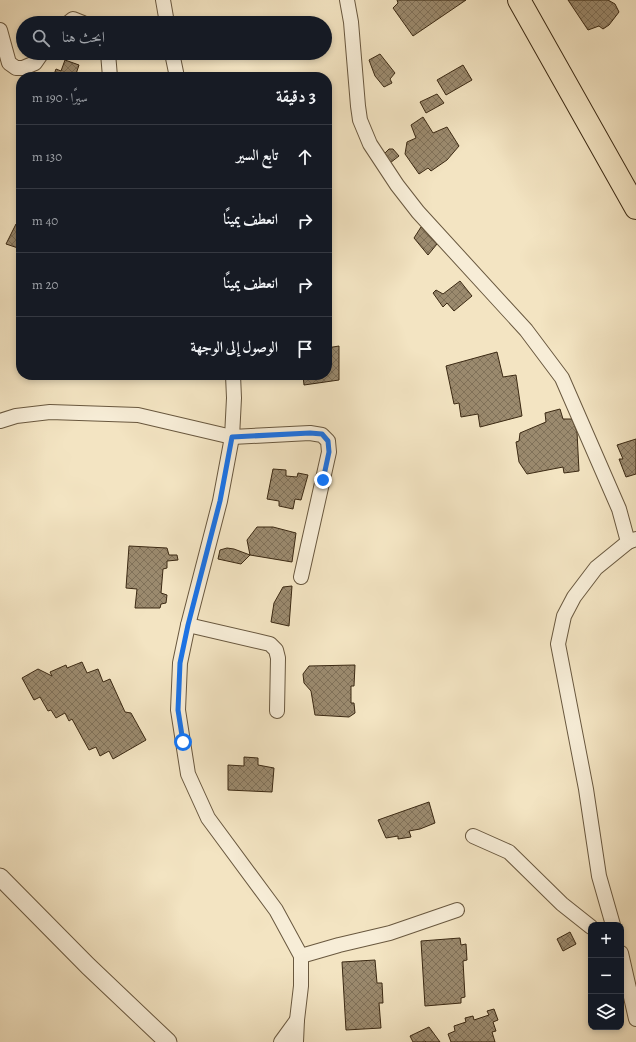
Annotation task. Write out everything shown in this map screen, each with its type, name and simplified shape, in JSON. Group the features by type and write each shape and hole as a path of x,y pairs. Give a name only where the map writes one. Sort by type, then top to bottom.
{"highway":[{"path":"519,0 636,208"}],"street":[{"path":"163,0 166,16"},
{"path":"347,0 351,22 360,120 370,144 397,185 418,212 517,319 544,352 562,378 632,541 596,568 574,597 564,616 558,644 586,789 599,876 612,922"},
{"path":"0,30 2,49 9,63 16,68 23,68 35,63 37,60"},
{"path":"109,60 110,72"},
{"path":"172,72 173,60"},
{"path":"174,60 176,72"},
{"path":"233,380 232,437 220,501 188,625 180,663 178,710 188,774 208,818 276,910 300,956 301,986 296,1042"},
{"path":"0,421 16,416 50,412 138,416 232,437 310,433 322,434 328,441 329,452 300,577"},
{"path":"188,625 270,644 276,650 278,658 277,711"},
{"path":"473,836 509,852 562,904 588,925"},
{"path":"0,877 88,966 168,1042"},
{"path":"300,956 390,933 457,910"},
{"path":"622,958 636,1019"},
{"path":"281,1042 297,1020"}],"building":[{"path":"397,0 466,0 413,36 393,8 398,3"},
{"path":"568,0 608,0 615,4 619,12 609,25 603,29 599,26 588,30"},
{"path":"380,54 395,73 390,79 392,83 384,87 375,76 369,60"},
{"path":"65,60 79,65 77,72 55,72 56,69 61,71"},
{"path":"463,65 472,80 446,95 437,80"},
{"path":"437,94 444,103 426,113 420,102"},
{"path":"423,117 433,133 447,127 459,146 447,160 431,171 428,168 419,174 405,154 407,142 416,138 411,125"},
{"path":"389,149 393,149 399,156 390,163 382,156"},
{"path":"16,224 16,247 6,244"},
{"path":"421,227 437,244 428,255 414,238"},
{"path":"460,281 472,296 454,311 447,303 443,307 433,293 436,290 443,294"},
{"path":"339,346 339,380 304,385 304,380 332,380 332,347"},
{"path":"497,352 503,377 516,375 522,416 480,427 478,414 461,417 459,403 454,404 446,366"},
{"path":"560,409 563,419 572,419 577,432 579,471 564,473 563,467 527,474 519,462 516,442 519,441 520,433 546,422 545,413"},
{"path":"636,439 636,474 626,477 619,459 623,459 617,445"},
{"path":"273,469 286,470 286,476 297,477 298,473 308,475 301,500 295,499 293,509 279,506 279,501 267,499"},
{"path":"257,527 273,527 296,533 292,562 250,555 247,540"},
{"path":"129,546 167,548 169,555 177,555 178,560 167,561 167,568 163,569 161,593 167,595 166,603 161,604 160,608 135,608 137,589 126,588"},
{"path":"227,548 250,555 241,564 218,559 220,550"},
{"path":"292,586 289,626 271,622 274,603 283,587"},
{"path":"82,662 87,673 98,669 103,682 110,679 125,712 131,713 146,740 113,759 109,751 100,756 96,747 89,750 72,719 69,721 65,713 56,718 51,710 48,711 40,697 34,700 22,678 38,669 52,676 50,672 66,665 67,668"},
{"path":"355,665 354,686 351,686 351,703 354,703 355,713 349,717 315,715 311,691 304,683 303,674 309,666"},
{"path":"244,757 258,758 258,765 274,768 272,792 228,790 228,765 244,766"},
{"path":"429,802 435,823 420,829 409,831 411,837 398,839 398,836 386,838 378,820"},
{"path":"570,932 576,944 563,951 557,939"},
{"path":"460,938 461,945 466,944 467,960 463,961 465,997 461,998 461,1003 425,1006 421,941"},
{"path":"375,960 377,983 382,983 383,1003 379,1003 381,1028 346,1030 342,962"},
{"path":"494,1009 498,1020 493,1022 496,1031 492,1032 495,1042 451,1042 448,1034 455,1031 454,1026 466,1022 465,1018 473,1016 474,1020 489,1015 487,1011"},
{"path":"429,1027 440,1042 413,1042 410,1036"}],"route":[{"path":"183,742 178,710 180,663 188,625 220,501 232,437 310,433 322,434 328,441 329,452 323,480"}]}
